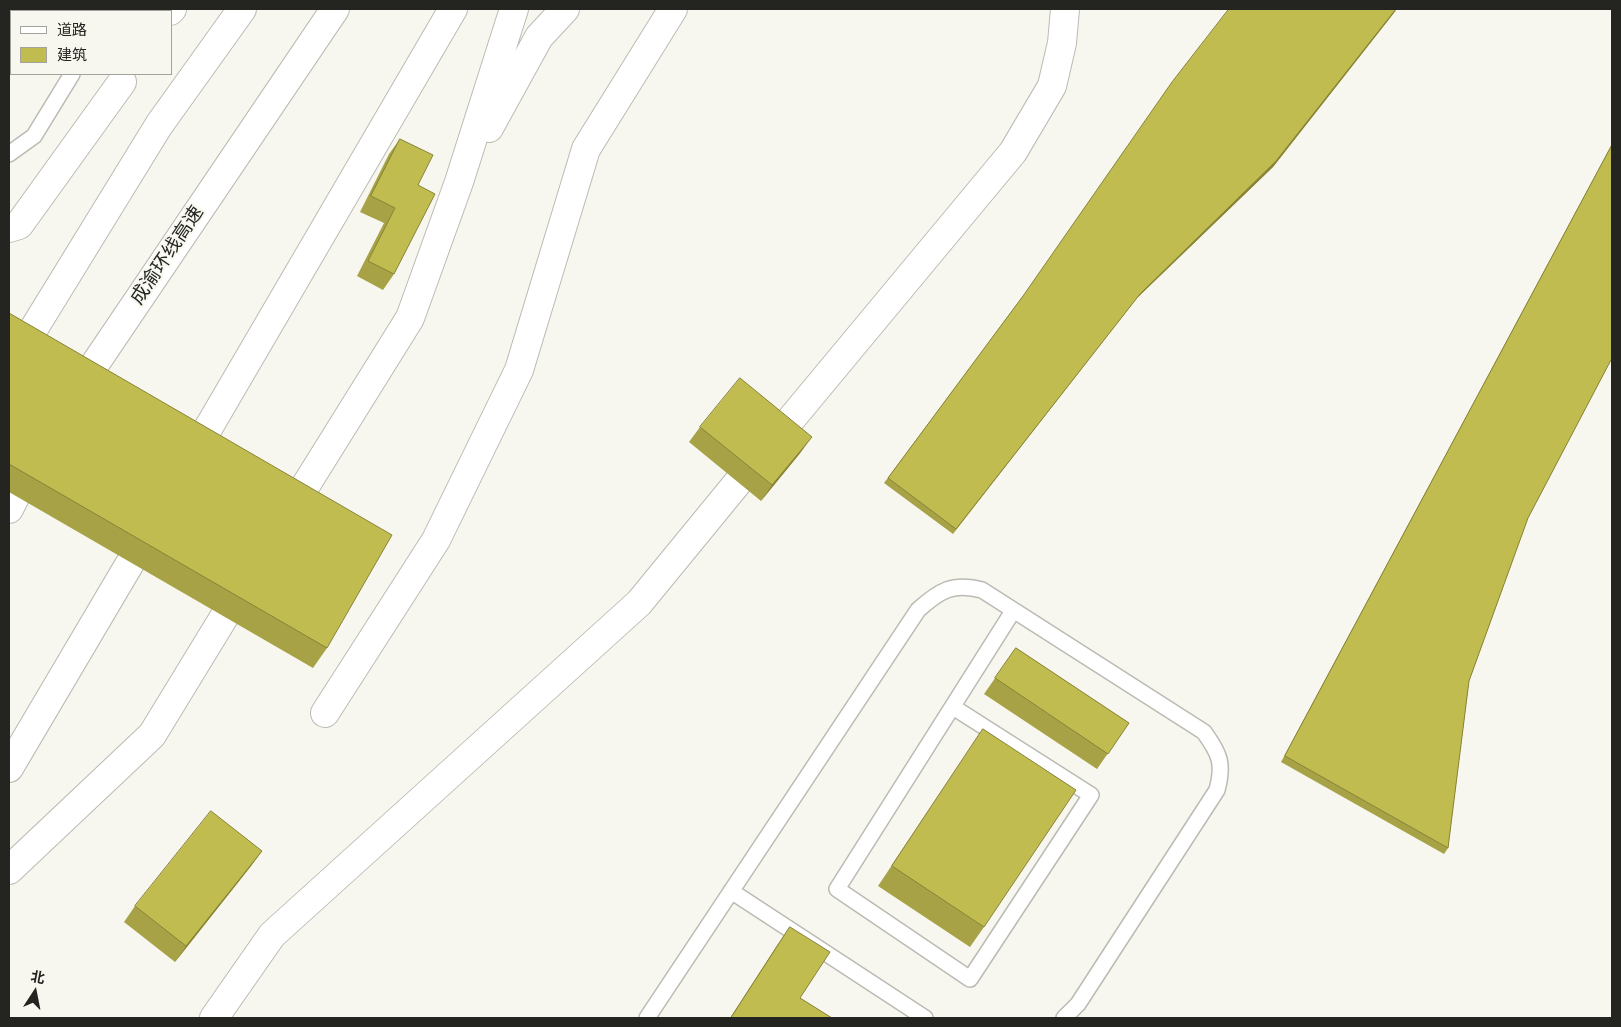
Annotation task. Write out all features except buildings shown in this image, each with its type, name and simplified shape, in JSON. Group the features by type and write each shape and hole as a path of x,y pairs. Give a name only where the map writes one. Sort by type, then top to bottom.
{"main road":[{"path":"9,369 159,125 242,9"},
{"name":"成渝环线高速","path":"62,413 335,9"},
{"path":"175,486 453,9"},
{"path":"271,540 410,318 459,182 514,9"},
{"path":"459,182 539,36 565,9"},
{"path":"325,713 436,540 519,370 586,149 673,9"},
{"path":"214,1018 272,935 639,603 1013,152 1052,86 1062,43 1065,9"},
{"path":"9,228 19,225 125,78"},
{"path":"9,509 45,438"},
{"path":"9,768 160,512"},
{"path":"9,870 152,735 256,565"}],"lane":[{"path":"9,154 34,136 71,75"},
{"path":"648,1018 918,610 934,595 950,588 967,586 982,590 1204,732 1217,750 1222,771 1217,790 1078,1004 1064,1018"},
{"path":"953,707 1091,795 970,979 837,889 1014,611"},
{"path":"731,891 925,1018"}]}
